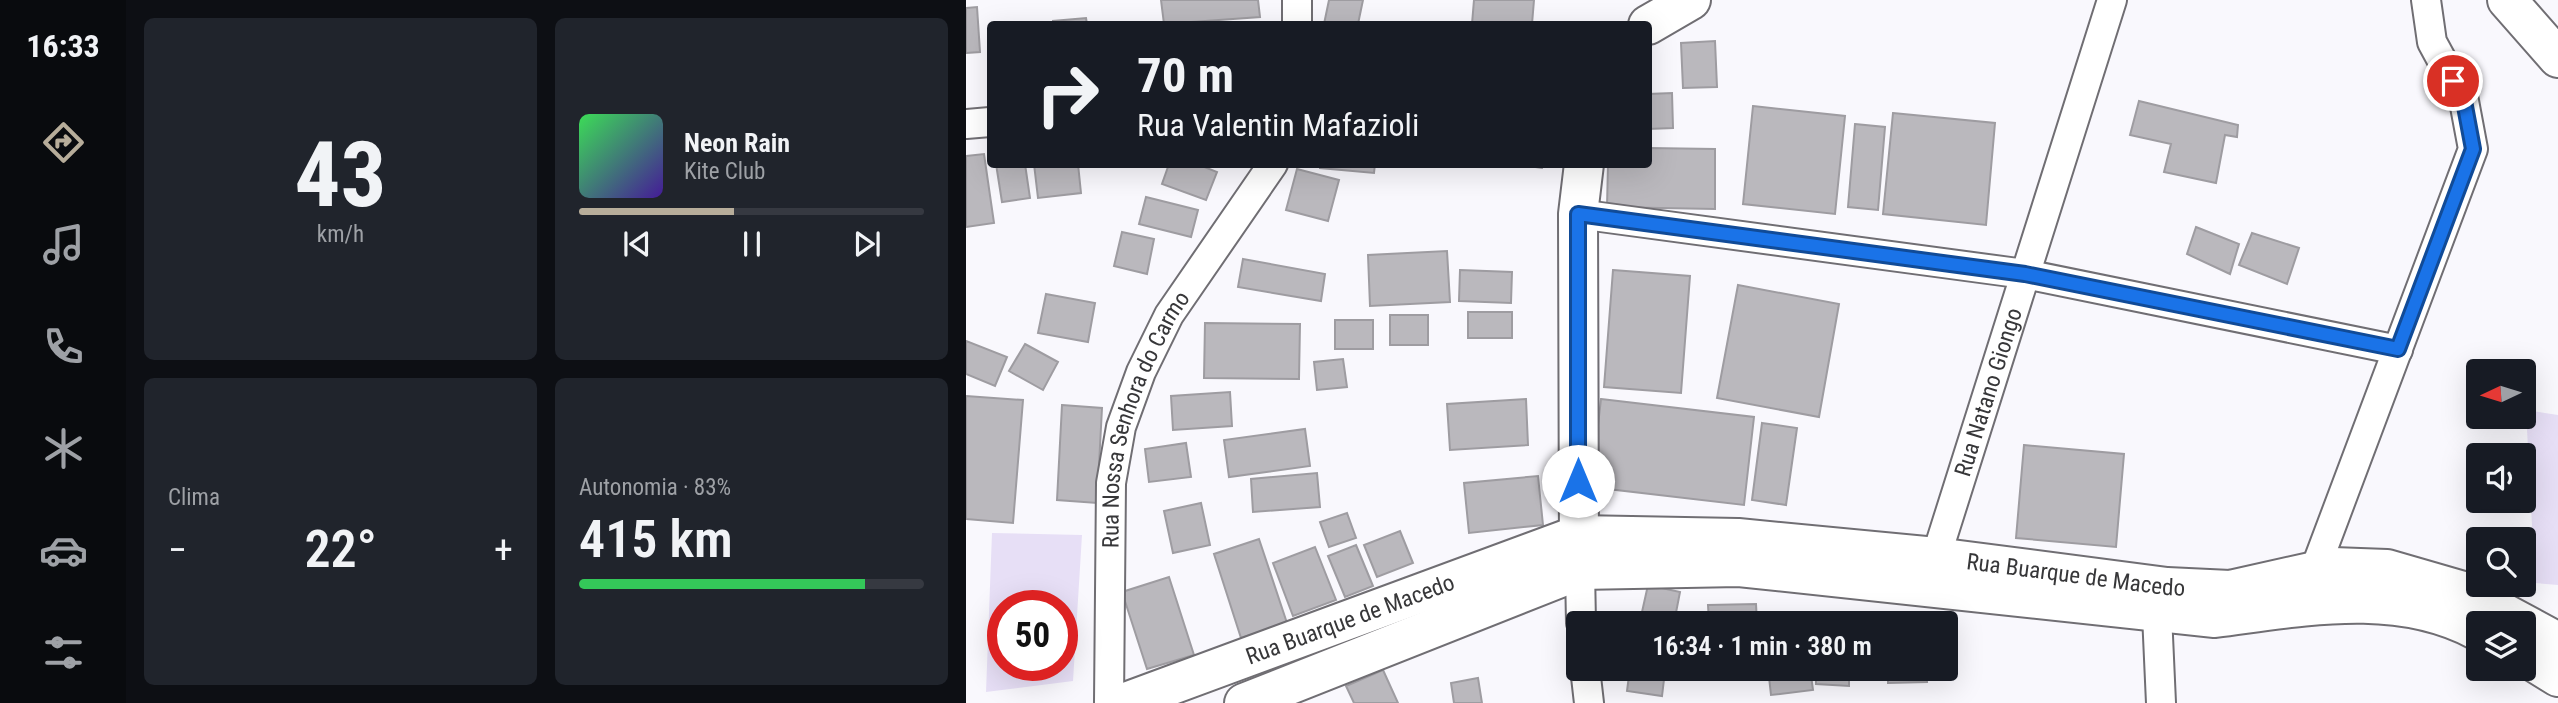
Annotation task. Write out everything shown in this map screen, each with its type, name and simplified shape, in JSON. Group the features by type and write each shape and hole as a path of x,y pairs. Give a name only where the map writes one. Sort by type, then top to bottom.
{"main road":[{"path":"1652,23 1691,0"},
{"path":"2507,0 2558,58"},
{"path":"1578,552 1578,214 1584,168"},
{"name":"Rua Buarque de Macedo","path":"1244,703 1578,552"},
{"name":"Rua Buarque de Macedo","path":"1123,703 1578,552 1738,553 1935,572 2162,600 2230,590 2312,589 2454,618 2466,624"},
{"name":"Rua Buarque de Macedo","path":"2312,589 2333,567 2387,569 2463,590 2544,654"}],"street":[{"path":"1297,0 1297,21"},
{"name":"Rua Natano Giongo","path":"1935,572 2025,274 2112,0"},
{"path":"2312,589 2473,149 2464,101 2432,42 2426,0"},
{"path":"966,124 987,122"},
{"name":"Rua Nossa Senhora do Carmo","path":"1109,703 1111,483 1121,427 1141,372 1170,315 1270,168"},
{"path":"1578,214 2025,274 2398,349"},
{"path":"1578,552 1580,611"},
{"path":"2161,703 2162,600"},
{"path":"1586,681 1589,703"}],"shaded area":[{"path":"2536,412 2558,415 2558,585 2536,583 2536,527 2532,527 2531,513 2536,513 2536,443 2528,443 2527,429 2536,429"},
{"path":"992,533 1082,535 1078,600 1078,590 990,590"},
{"path":"987,666 987,681 1073,681 986,692"}],"building":[{"path":"1161,0 1258,0 1260,17 1164,21"},
{"path":"1329,0 1363,0 1359,21 1325,21"},
{"path":"1474,0 1534,0 1532,21 1472,21"},
{"path":"977,7 980,52 966,53 966,8"},
{"path":"1086,18 1086,21 1053,21"},
{"path":"1715,41 1717,87 1683,88 1681,43"},
{"path":"1672,93 1673,128 1652,129 1652,94"},
{"path":"2139,101 2238,125 2237,137 2225,135 2216,183 2164,172 2171,144 2130,135"},
{"path":"1753,106 1845,116 1835,214 1743,204"},
{"path":"1893,113 1995,123 1986,225 1883,214"},
{"path":"1855,124 1885,127 1878,210 1848,207"},
{"path":"1652,148 1715,149 1715,209 1607,207 1608,168 1652,168"},
{"path":"984,154 994,223 966,227 966,156"},
{"path":"997,168 1026,168 1030,198 1002,202"},
{"path":"1034,168 1078,168 1081,193 1038,198"},
{"path":"1168,168 1207,168 1217,172 1206,200 1162,184"},
{"path":"1320,168 1375,168 1374,173"},
{"path":"1297,169 1339,180 1328,221 1286,210"},
{"path":"1146,197 1198,210 1191,237 1139,224"},
{"path":"2196,227 2239,244 2230,274 2187,254"},
{"path":"1122,232 1154,239 1147,274 1114,266"},
{"path":"2252,233 2299,248 2287,284 2239,265"},
{"path":"1447,251 1450,302 1370,306 1368,255"},
{"path":"1243,259 1325,274 1321,301 1238,287"},
{"path":"1460,270 1512,272 1511,303 1459,301"},
{"path":"1613,270 1690,276 1681,393 1604,387"},
{"path":"1738,285 1839,304 1819,417 1717,398"},
{"path":"1046,294 1095,303 1088,342 1038,333"},
{"path":"1468,312 1512,312 1512,338 1468,338"},
{"path":"1390,315 1428,315 1428,345 1390,345"},
{"path":"1335,320 1373,320 1373,349 1335,349"},
{"path":"1205,323 1300,324 1299,379 1204,378"},
{"path":"966,341 1007,357 995,386 966,374"},
{"path":"1025,344 1058,362 1043,390 1009,371"},
{"path":"1343,359 1347,387 1317,390 1314,362"},
{"path":"1230,392 1232,426 1173,430 1171,396"},
{"path":"966,396 1023,400 1013,523 966,519"},
{"path":"1526,399 1528,445 1450,450 1447,404"},
{"path":"1601,399 1754,417 1744,505 1591,487"},
{"path":"1062,405 1102,408 1097,503 1057,500"},
{"path":"1762,423 1797,428 1786,505 1752,500"},
{"path":"1305,429 1310,466 1229,477 1224,440"},
{"path":"1186,443 1191,477 1149,482 1145,449"},
{"path":"2024,445 2124,454 2116,547 2016,538"},
{"path":"1317,473 1320,507 1253,512 1251,479"},
{"path":"1538,476 1543,525 1469,533 1464,483"},
{"path":"1201,503 1210,545 1173,553 1164,511"},
{"path":"1347,513 1356,538 1329,547 1320,522"},
{"path":"1400,531 1413,563 1377,577 1364,545"},
{"path":"1259,539 1287,623 1241,638 1214,554"},
{"path":"1356,545 1373,586 1345,597 1328,556"},
{"path":"1315,547 1336,600 1293,616 1273,563"},
{"path":"1169,577 1194,655 1147,669 1122,592"},
{"path":"1648,585 1680,592 1676,611 1642,611"},
{"path":"1756,604 1756,611 1708,611 1708,605"},
{"path":"1383,670 1398,703 1354,703 1346,686"},
{"path":"1478,678 1482,703 1454,703 1451,683"},
{"path":"1628,681 1664,681 1662,696 1627,691"},
{"path":"1769,681 1812,681 1813,690 1771,695"},
{"path":"1816,681 1849,681 1849,686 1816,684"},
{"path":"1888,681 1927,681 1927,682"}],"route":[{"path":"1578,481 1578,214 2025,274 2398,349 2473,149 2464,101 2453,81"}]}
